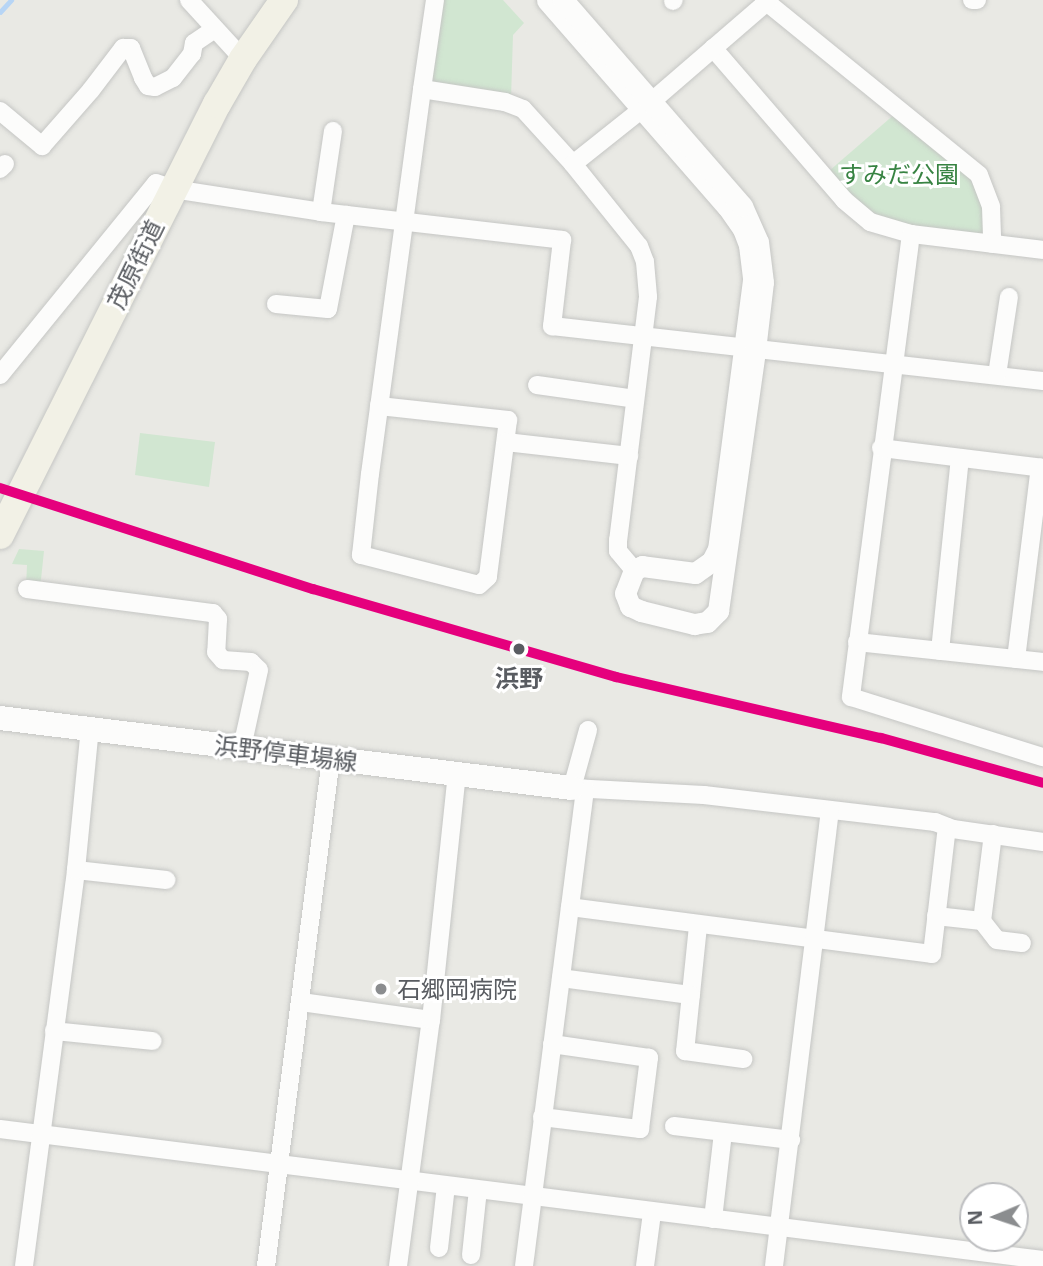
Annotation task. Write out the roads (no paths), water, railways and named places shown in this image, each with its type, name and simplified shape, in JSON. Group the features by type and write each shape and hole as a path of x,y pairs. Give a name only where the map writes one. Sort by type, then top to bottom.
{"main road":[{"name":"茂原街道","path":"0,535 173,189 243,59 284,0"},
{"name":"浜野停車場線","path":"0,718 579,788"}],"street":[{"path":"189,0 243,59"},
{"path":"379,406 508,420 488,577 480,585 361,555 379,406 435,0"},
{"path":"547,0 742,206 751,221 758,242 763,282 718,549 712,561 695,573"},
{"path":"564,0 647,106"},
{"path":"972,0 977,0"},
{"path":"573,164 647,106 766,1 979,174 991,207 992,244"},
{"path":"0,111 42,146 92,90 123,48 131,48 143,78 148,86 155,87 173,78 192,54 194,43 215,29"},
{"path":"713,48 844,200 870,222 911,234 1043,250"},
{"path":"422,89 505,102 523,109 573,164 639,246 648,279 618,551 634,570"},
{"path":"321,212 334,131"},
{"path":"0,375 150,187 163,184 173,189 321,212 562,240 552,326 1043,381"},
{"path":"276,304 328,310 346,215"},
{"path":"911,234 850,697 1043,757"},
{"path":"997,375 1009,297"},
{"path":"719,598 711,579 695,573 642,566 634,570 625,593 630,606 641,611 694,624 707,622 718,611 750,349"},
{"path":"537,385 635,399"},
{"path":"506,442 629,456"},
{"path":"881,448 1041,468 1016,659"},
{"path":"940,651 960,458"},
{"path":"27,589 213,613 218,619 216,652 223,660 251,662 259,670 242,747"},
{"path":"857,642 1043,662"},
{"path":"24,1266 76,870 90,728"},
{"path":"524,1266 570,907 579,788 587,730"},
{"path":"267,1266 331,758"},
{"path":"398,1266 431,1020 457,774"},
{"path":"579,788 704,795 935,822 947,827 1043,842"},
{"path":"774,1266 830,810"},
{"path":"570,907 698,926 932,954 947,827"},
{"path":"993,834 982,921 997,940 1021,943"},
{"path":"76,870 166,880"},
{"path":"936,916 982,921"},
{"path":"698,926 685,1051 743,1059"},
{"path":"561,978 691,995"},
{"path":"301,1002 431,1020"},
{"path":"54,1031 152,1041"},
{"path":"542,1117 640,1129 649,1058 552,1044"},
{"path":"674,1126 791,1140"},
{"path":"0,1129 1043,1260"},
{"path":"713,1219 723,1133"},
{"path":"439,1248 446,1186"},
{"path":"471,1255 478,1190"},
{"path":"645,1266 652,1213"}],"waterway":[{"path":"0,12 11,0"}],"place":[{"name":"浜野","path":"519,649"},
{"name":"石郷岡病院","path":"381,989"}],"park label":[{"name":"すみだ公園","path":"899,174"}]}
